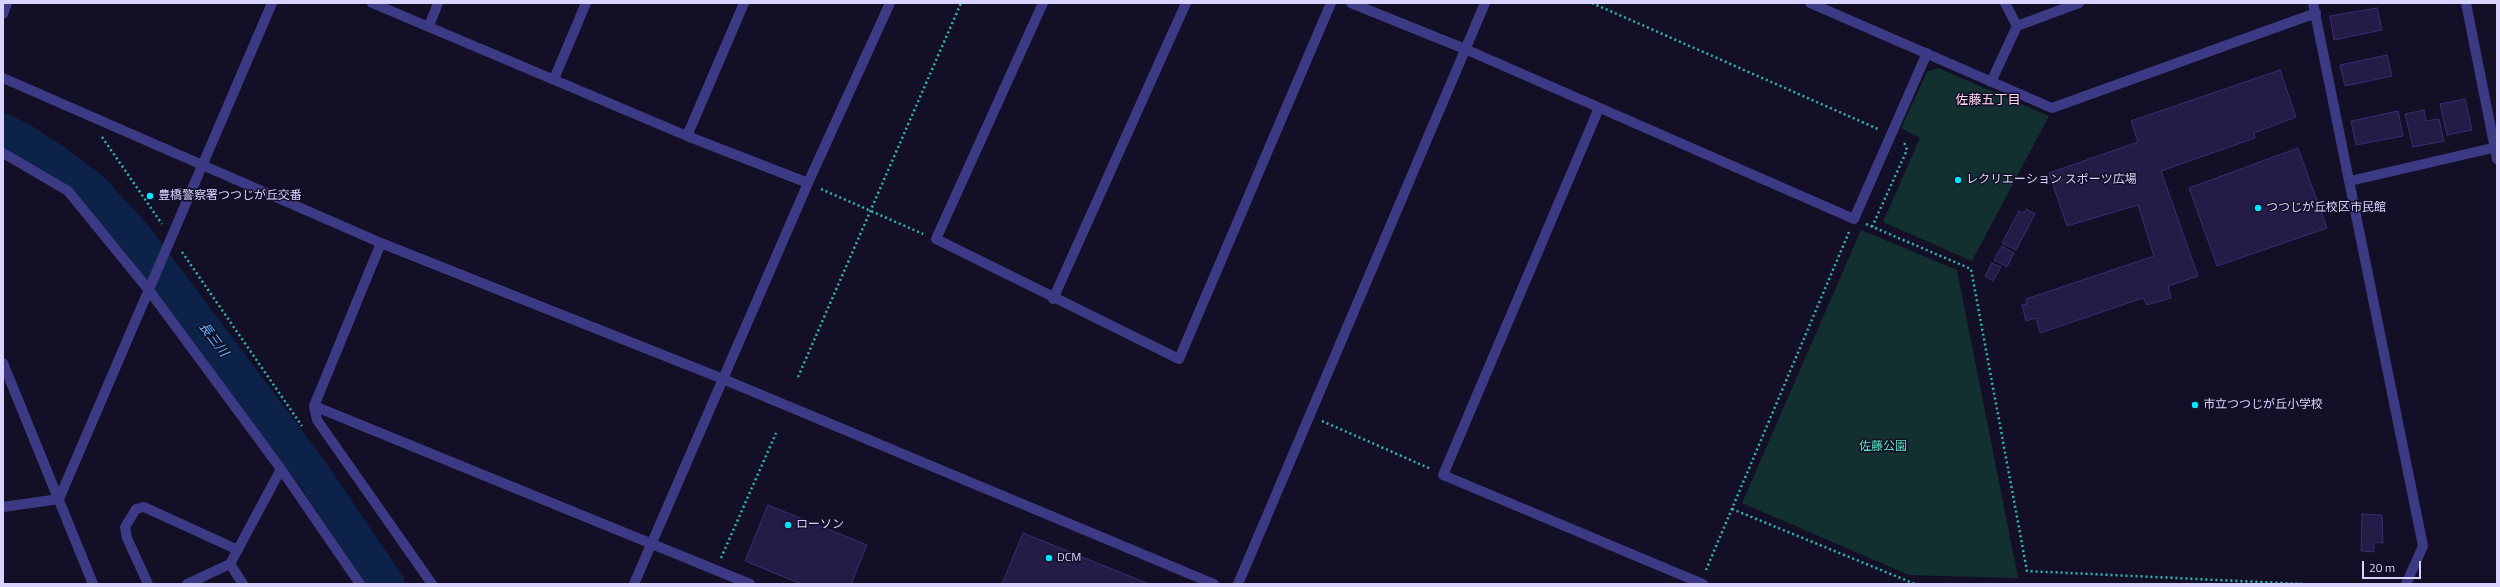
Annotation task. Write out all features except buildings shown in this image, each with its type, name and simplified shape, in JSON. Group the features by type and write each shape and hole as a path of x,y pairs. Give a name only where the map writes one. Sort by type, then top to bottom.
{"street":[{"path":"3,14 7,3"},
{"path":"59,499 148,289 169,234 202,164 272,3"},
{"path":"372,3 688,136 808,183"},
{"path":"428,26 438,3"},
{"path":"554,79 586,3"},
{"path":"688,136 744,3"},
{"path":"634,584 808,183 890,3"},
{"path":"1043,3 936,239 1053,299 1179,359 1331,3"},
{"path":"1053,299 1186,3"},
{"path":"1351,3 1465,49 1854,219 1927,54"},
{"path":"1238,584 1311,416 1485,3"},
{"path":"1810,3 2052,108 2314,8 2423,546 2406,584"},
{"path":"2005,3 2017,26"},
{"path":"1991,82 2017,26 2079,3"},
{"path":"2466,3 2496,147 2497,159"},
{"path":"3,78 381,243 722,380 1214,584"},
{"path":"1599,108 1443,475 1702,584"},
{"path":"2350,182 2496,147"},
{"path":"3,153 68,191 148,289 281,469 360,584"},
{"path":"381,243 314,406 317,420 432,584"},
{"path":"3,363 93,584"},
{"path":"314,406 750,584"},
{"path":"187,584 230,564 281,469"},
{"path":"3,508 59,499"},
{"path":"148,584 127,538 125,527 136,509 144,507 238,550"},
{"path":"230,564 243,584"}],"path":[{"path":"798,377 962,3"},
{"path":"1592,3 1905,142 1907,150 1872,227"},
{"path":"85,113 169,234"},
{"path":"808,183 936,239"},
{"path":"1702,584 1854,219 1971,269 2027,571 2303,584"},
{"path":"180,250 303,427"},
{"path":"1311,416 1443,475"},
{"path":"716,570 776,433"},
{"path":"1732,509 1915,584"}],"green space":[{"name":"レクリエーション スポーツ広場","path":"1938,68 2049,116 1972,261 1883,222 1920,138 1901,128 1927,72"},
{"name":"佐藤公園","path":"1861,230 1957,270 2018,578 1909,575 1742,503"}],"waterway":[{"name":"長三川","path":"3,131 20,139 55,162 93,191 136,238 312,473 387,584"}],"place":[{"name":"レクリエーション スポーツ広場","path":"1958,180"},
{"name":"豊橋警察署つつじが丘交番","path":"150,196"},
{"name":"つつじが丘校区市民館","path":"2258,208"},
{"name":"市立つつじが丘小学校","path":"2195,405"},
{"name":"ローソン","path":"788,525"},
{"name":"DCM","path":"1049,558"}],"district":[{"name":"佐藤五丁目","path":"1988,101"}]}
